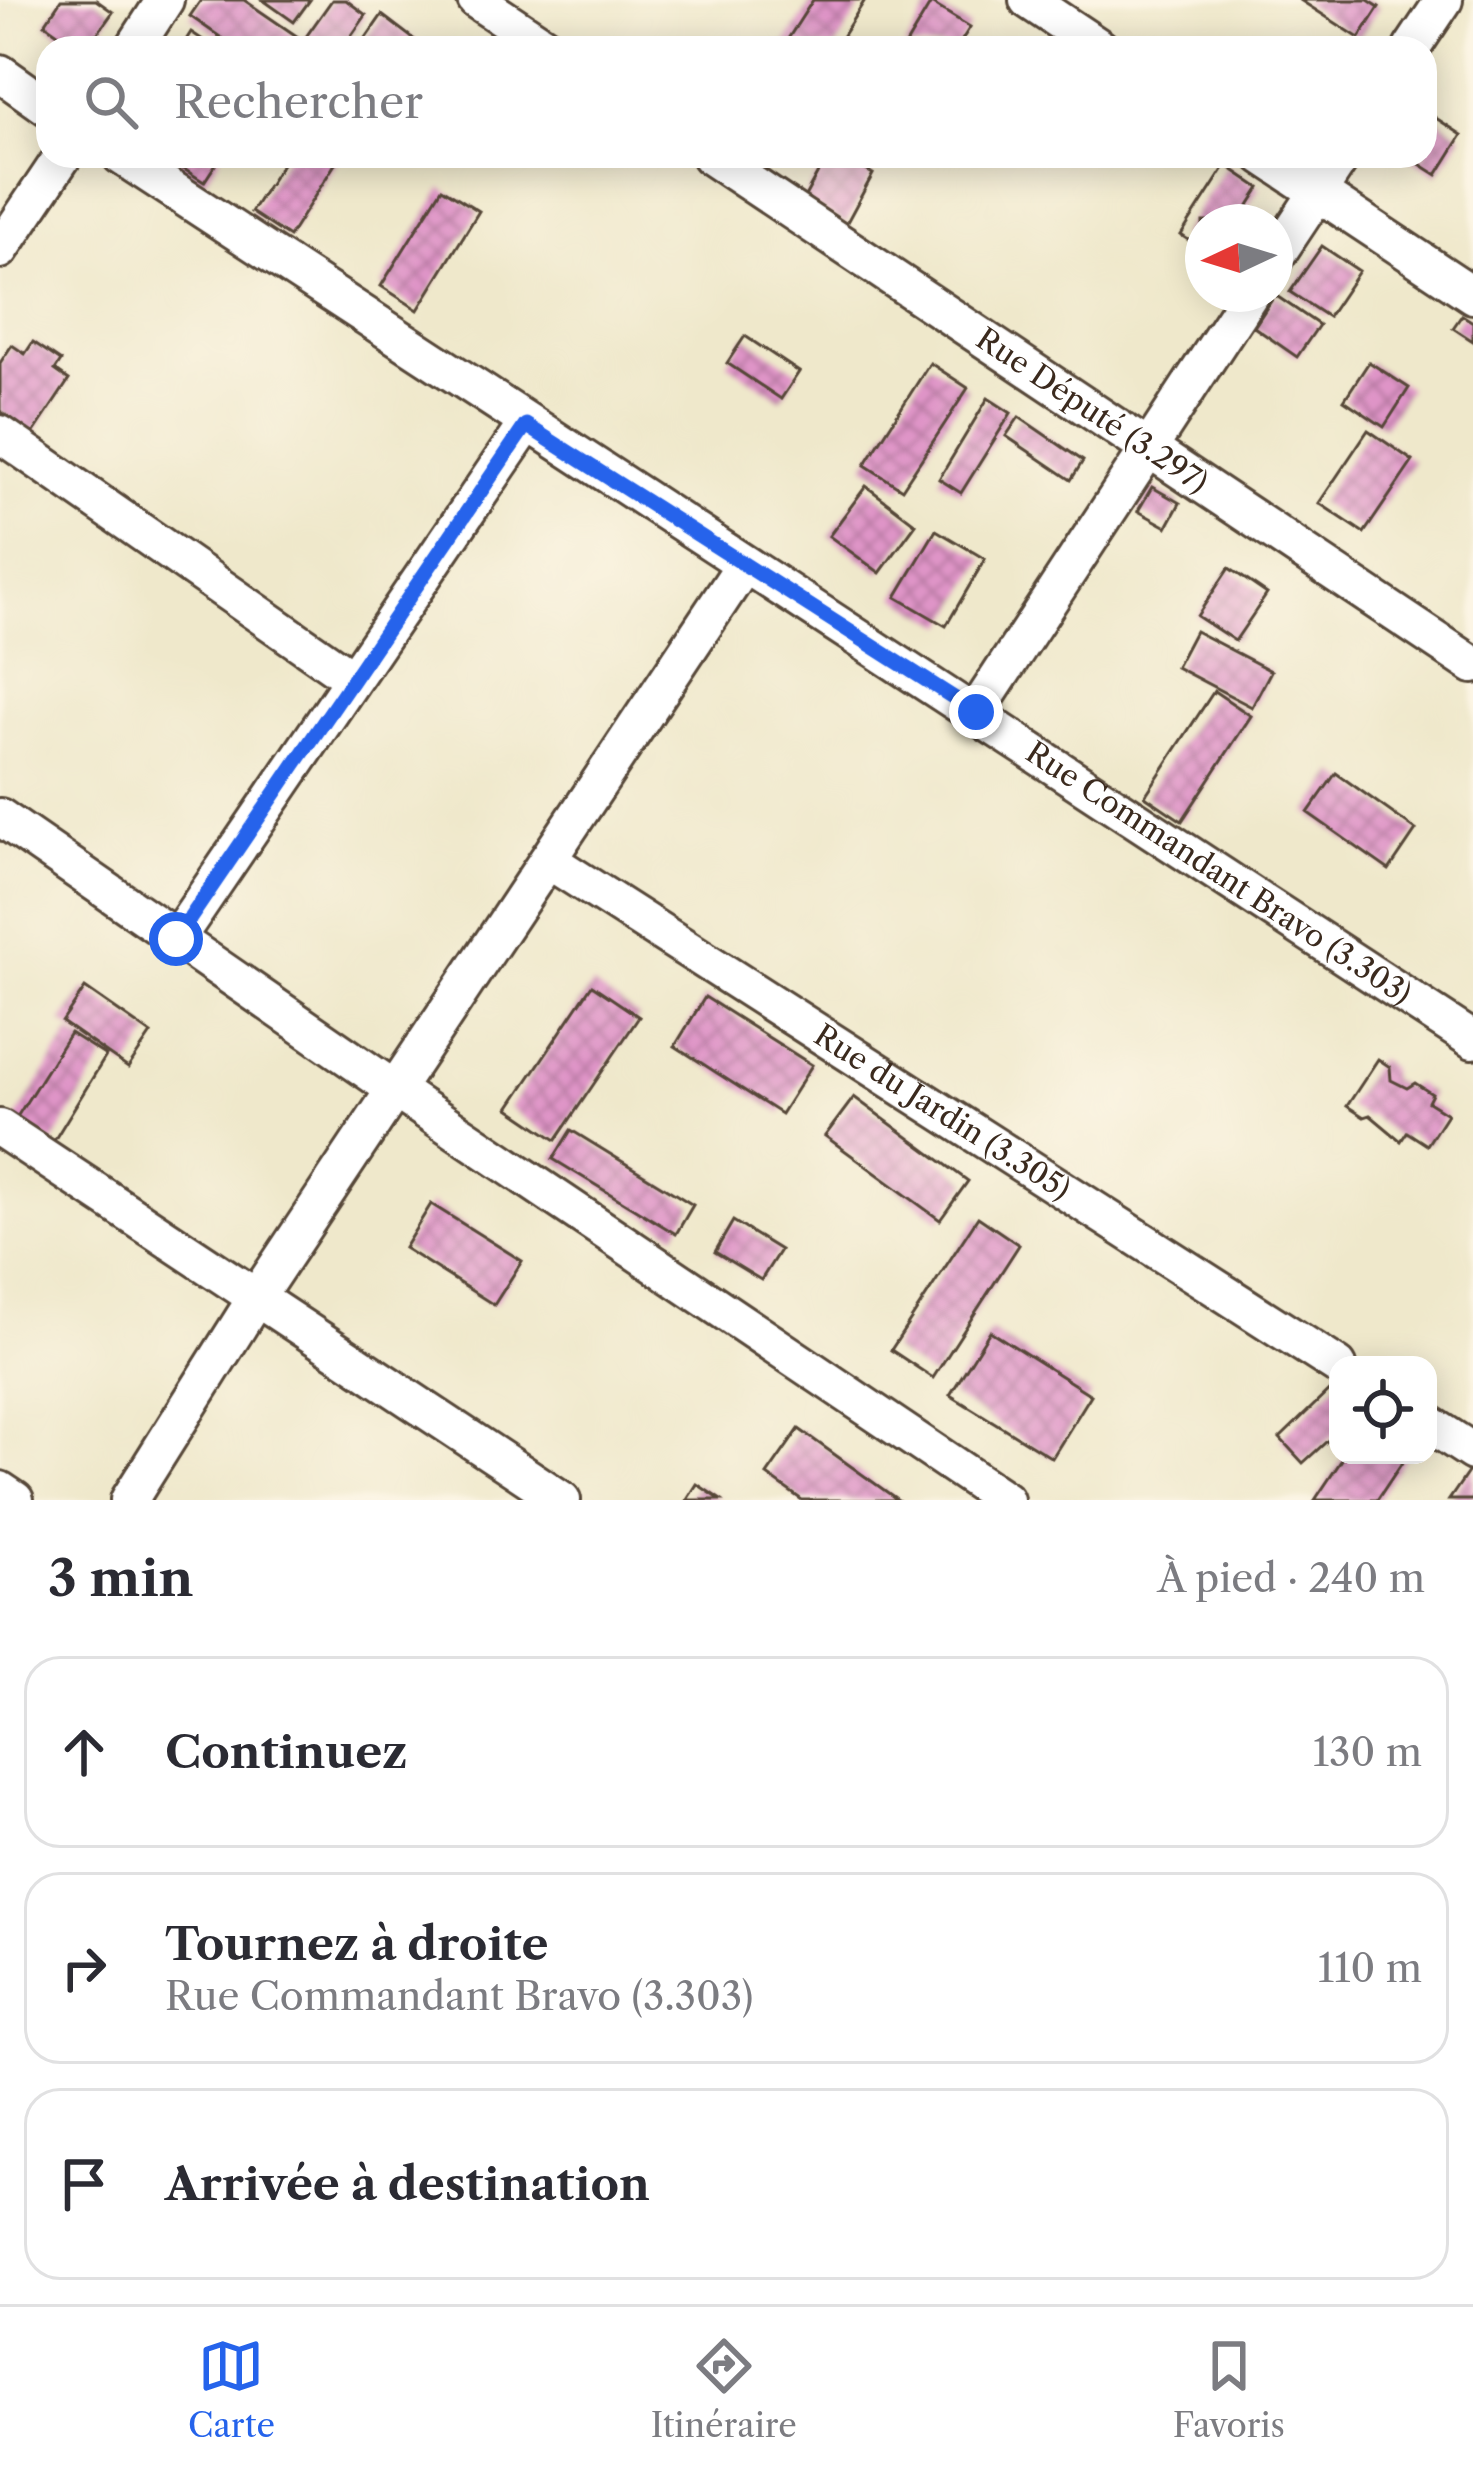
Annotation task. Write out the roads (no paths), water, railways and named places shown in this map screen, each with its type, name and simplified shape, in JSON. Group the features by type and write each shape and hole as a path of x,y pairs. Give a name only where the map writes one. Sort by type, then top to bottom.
{"street":[{"path":"142,36 165,0"},
{"path":"476,0 530,36"},
{"path":"1028,0 1082,36"},
{"path":"1420,36 1444,0"},
{"path":"0,73 36,98"},
{"path":"0,250 55,168"},
{"name":"Rue Commandant Bravo (3.303)","path":"139,168 1473,1040"},
{"name":"Rue Député (3.297)","path":"728,168 1473,665"},
{"path":"1281,168 1473,295"},
{"path":"1293,229 1334,168"},
{"path":"976,712 1238,312"},
{"path":"176,939 526,425"},
{"path":"0,434 351,678"},
{"path":"129,1500 256,1298 744,565"},
{"path":"0,817 1005,1500"},
{"name":"Rue du Jardin (3.305)","path":"548,860 1329,1360"},
{"path":"0,1129 562,1500"},
{"path":"1437,1430 1473,1452"},
{"path":"0,1490 15,1500"}]}
